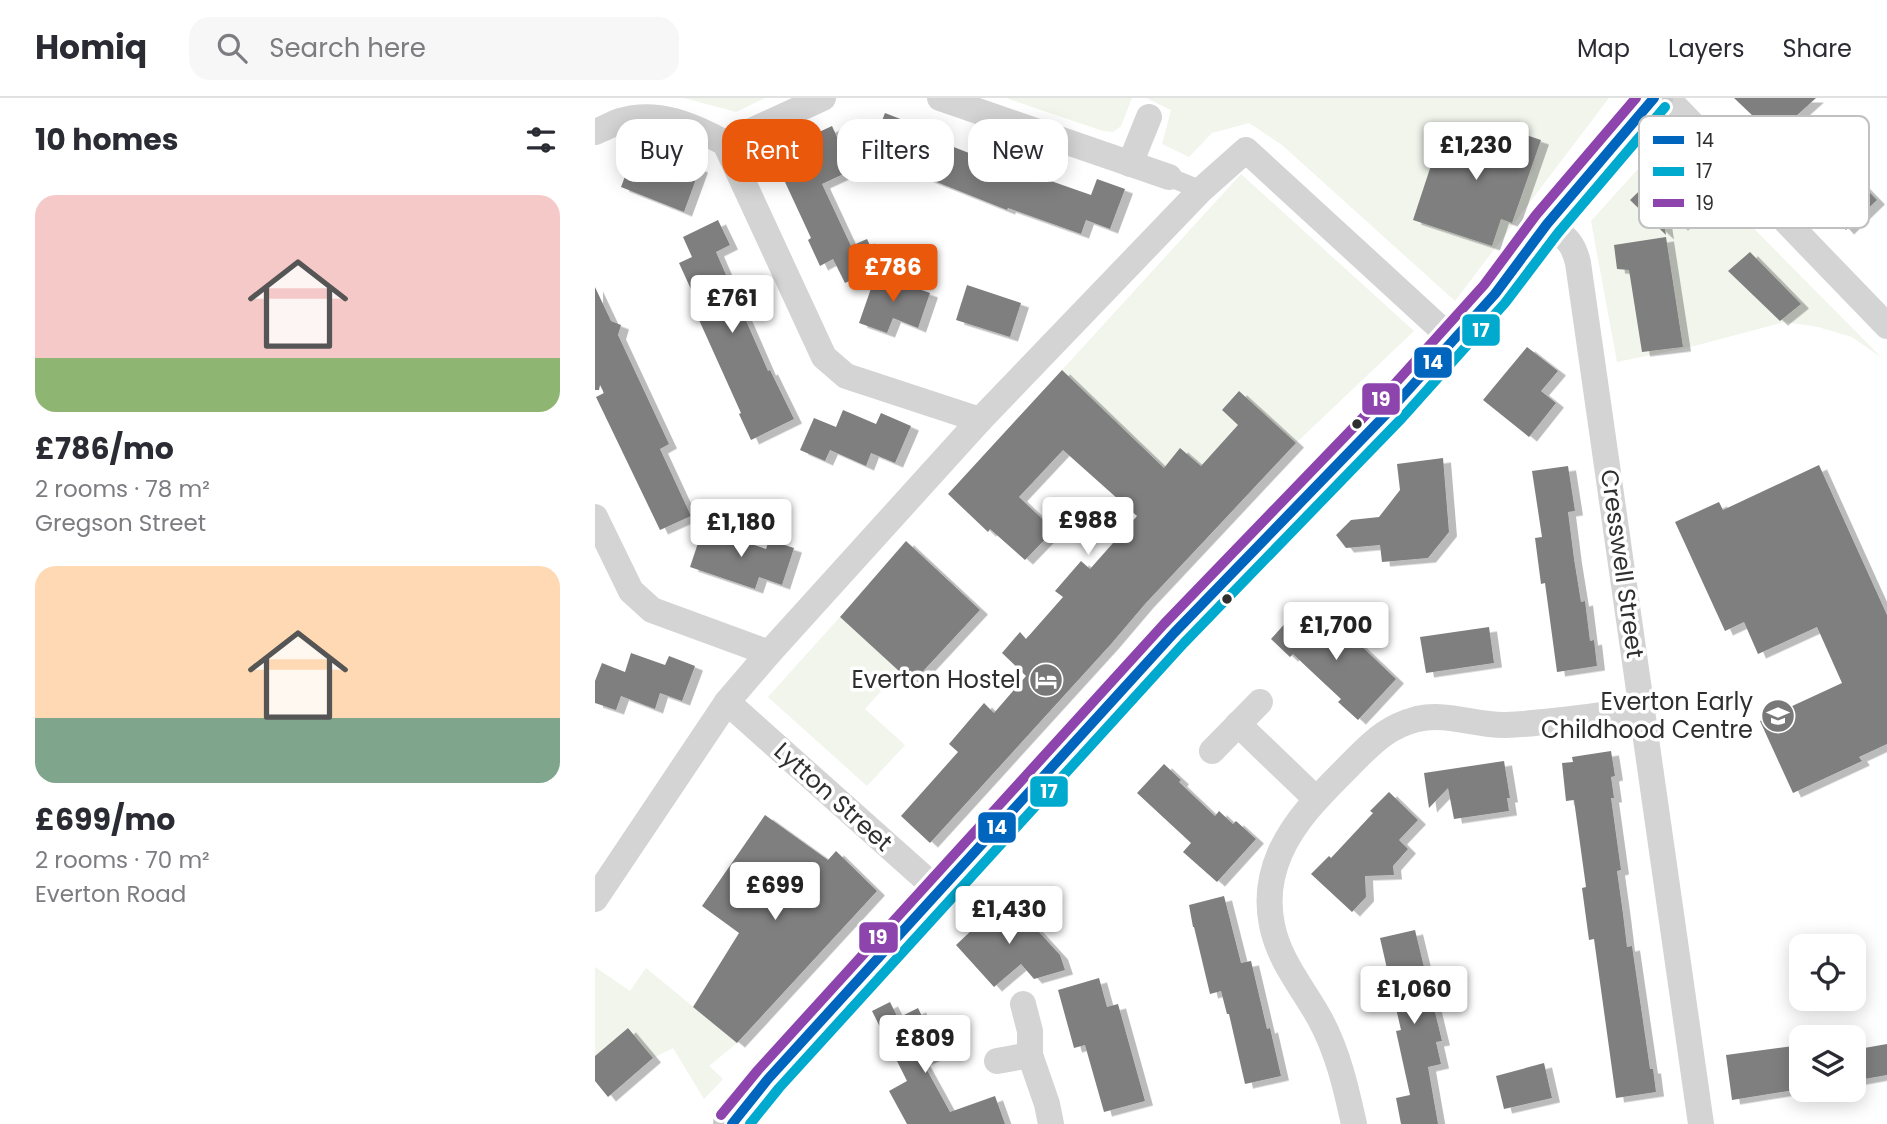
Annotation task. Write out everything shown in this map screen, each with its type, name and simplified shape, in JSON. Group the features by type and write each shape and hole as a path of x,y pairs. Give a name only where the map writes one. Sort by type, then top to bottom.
{"main road":[{"path":"1640,116 1655,99"},
{"path":"732,1124 768,1079 1174,633 1392,408 1453,341 1495,294 1547,224 1639,118"}],"street":[{"path":"777,119 823,98"},
{"path":"940,98 1201,190"},
{"path":"1655,99 1672,116"},
{"path":"595,132 620,121 643,117 670,119 699,128 722,141"},
{"path":"1131,164 1149,117"},
{"path":"595,899 727,702 769,653 980,421 1201,190 1246,149 1453,341"},
{"path":"743,182 824,357 846,376 980,421"},
{"name":"Cresswell Street","path":"1547,224 1570,242 1578,263 1701,1124"},
{"path":"1787,228 1887,326"},
{"path":"595,517 631,591 652,610 769,653"},
{"name":"Lytton Street","path":"727,702 940,892"},
{"path":"1212,751 1260,702"},
{"path":"1354,1124 1339,1062 1329,1036 1278,947 1269,910 1274,872 1281,852 1296,826 1316,799 1383,734 1414,720 1447,716 1503,725 1643,710"},
{"path":"1238,724 1316,799"},
{"path":"1023,1004 1030,1031 1030,1055 1048,1104 1051,1124"},
{"path":"997,1061 1030,1055"}],"shaded area":[{"path":"684,98 765,98 736,112"},
{"path":"1006,98 1132,98 1121,126 1113,132"},
{"path":"1146,98 1609,98 1455,301 1282,145 1249,123 1212,133 1189,157 1162,144 1171,110"},
{"path":"1639,168 1639,228 1753,228 1882,358 1852,337 1818,327 1785,322 1694,346 1617,362 1591,221"},
{"path":"1241,174 1414,331 1296,443 1238,391 1222,410 1250,436 1202,466 1180,449 1173,477 1062,370"},
{"path":"840,617 899,671 865,709 905,745 867,786 768,697"},
{"path":"595,967 630,991 646,968 737,1043 709,1066 723,1079 704,1099 673,1048 653,1058 628,1028 595,1056"}],"building":[{"path":"1734,98 1816,98 1796,116 1753,116"},
{"path":"885,113 900,119 883,119"},
{"path":"1445,123 1491,138 1496,125 1541,140 1512,223 1501,219 1492,246 1413,220"},
{"path":"832,126 837,137 837,177 822,184 851,246 867,239 880,267 845,283 833,259 820,266 808,240 811,238 785,182 823,182 823,130"},
{"path":"954,147 968,153 968,182 1054,182 1091,195 1097,179 1125,189 1110,229 1086,220 1081,234 1008,208 1007,210 937,182 954,182"},
{"path":"623,182 695,182 684,212 621,187"},
{"path":"1639,191 1639,209 1630,200"},
{"path":"1869,192 1877,200 1869,208"},
{"path":"718,220 730,245 716,252 768,371 770,370 794,419 751,440 695,311 700,309 679,263 692,257 683,237"},
{"path":"1666,237 1683,347 1642,352 1629,270 1617,269 1614,245"},
{"path":"1750,252 1801,304 1780,321 1728,271"},
{"path":"876,274 930,293 918,328 893,318 887,333 859,323"},
{"path":"967,285 1021,303 1010,337 956,320"},
{"path":"595,287 611,321 621,325 618,335 669,444 660,449 691,516 660,530 596,397 604,393 600,385 599,390 595,390"},
{"path":"1527,347 1558,371 1541,391 1556,403 1529,437 1483,400"},
{"path":"1062,370 1164,468 1180,448 1201,466 1238,425 1222,410 1239,391 1296,443 1145,604 930,843 901,816 958,752 949,744 984,703 994,713 1026,676 1002,653 1020,632 1026,639 1063,597 1055,591 1081,561 1090,569 1137,516 1063,450 1019,497 1054,530 1025,560 990,529 988,532 948,494"},
{"path":"843,410 876,424 881,413 911,426 895,463 871,453 866,466 830,450 825,461 800,450 814,418 836,427"},
{"path":"1443,458 1449,532 1428,558 1382,562 1380,545 1346,548 1336,535 1351,520 1379,517 1400,490 1397,464"},
{"path":"1819,465 1887,615 1887,744 1859,757 1862,761 1793,793 1760,721 1842,683 1817,627 1758,654 1744,622 1725,631 1675,522 1719,502 1723,510"},
{"path":"1568,466 1575,511 1568,512 1574,559 1581,602 1585,601 1590,641 1594,640 1597,666 1557,672 1545,583 1541,584 1535,538 1542,537 1532,471"},
{"path":"703,528 766,549 769,540 794,548 782,585 759,577 755,589 690,567"},
{"path":"906,541 980,610 912,683 840,617"},
{"path":"1298,609 1322,632 1334,620 1396,679 1358,720 1338,702 1341,699 1293,654 1290,657 1271,639"},
{"path":"1489,627 1494,663 1426,673 1420,637"},
{"path":"631,653 665,665 669,656 695,666 682,701 660,693 655,709 621,696 616,710 595,703 595,681 602,663 625,672"},
{"path":"1611,751 1615,776 1611,777 1614,798 1611,798 1621,870 1617,871 1627,947 1632,946 1650,1069 1653,1069 1656,1092 1616,1098 1594,939 1589,940 1582,888 1586,887 1574,800 1566,801 1562,763 1573,762 1572,757"},
{"path":"1504,761 1510,798 1507,798 1509,811 1454,819 1448,788 1429,808 1424,773"},
{"path":"1164,764 1215,816 1219,811 1233,824 1236,821 1256,839 1217,882 1183,852 1191,843 1137,793"},
{"path":"1389,792 1418,820 1399,840 1408,849 1393,866 1394,875 1365,876 1366,897 1352,912 1311,874 1329,856 1331,858"},
{"path":"765,815 828,860 836,851 877,891 737,1043 693,1007 739,933 702,906"},
{"path":"1224,896 1241,963 1251,961 1281,1076 1245,1084 1221,991 1210,994 1189,905"},
{"path":"1007,897 1060,955 1065,970 1034,979 1021,964 994,987 956,945"},
{"path":"1415,930 1442,1041 1436,1042 1441,1064 1428,1067 1438,1124 1401,1124 1396,1098 1410,1095 1396,1031 1401,1030 1380,938"},
{"path":"1099,978 1107,1007 1118,1004 1145,1101 1104,1112 1085,1045 1074,1048 1058,990"},
{"path":"890,1002 898,1018 918,1008 940,1053 922,1061 950,1112 995,1096 1005,1124 907,1124 889,1091 907,1081 872,1011"},
{"path":"628,1028 653,1058 608,1097 595,1081 595,1056"},
{"path":"1887,1044 1887,1075 1866,1079 1866,1048"},
{"path":"1789,1047 1789,1091 1732,1100 1726,1055"},
{"path":"1544,1063 1552,1098 1504,1109 1496,1076"}],"transit line":[{"name":"19","path":"721,1115 758,1070 1164,624 1382,398 1484,285 1536,215 1636,98"},
{"name":"14","path":"732,1124 768,1079 1174,633 1392,408 1495,294 1547,224 1654,98"},
{"name":"17","path":"1657,116 1665,107"},
{"name":"17","path":"750,1124 779,1088 1184,643 1402,418 1505,303 1558,233 1639,138"}],"place":[{"name":"Everton Hostel","path":"1046,680"},
{"name":"Everton Early Childhood Centre","path":"1778,716"}]}
